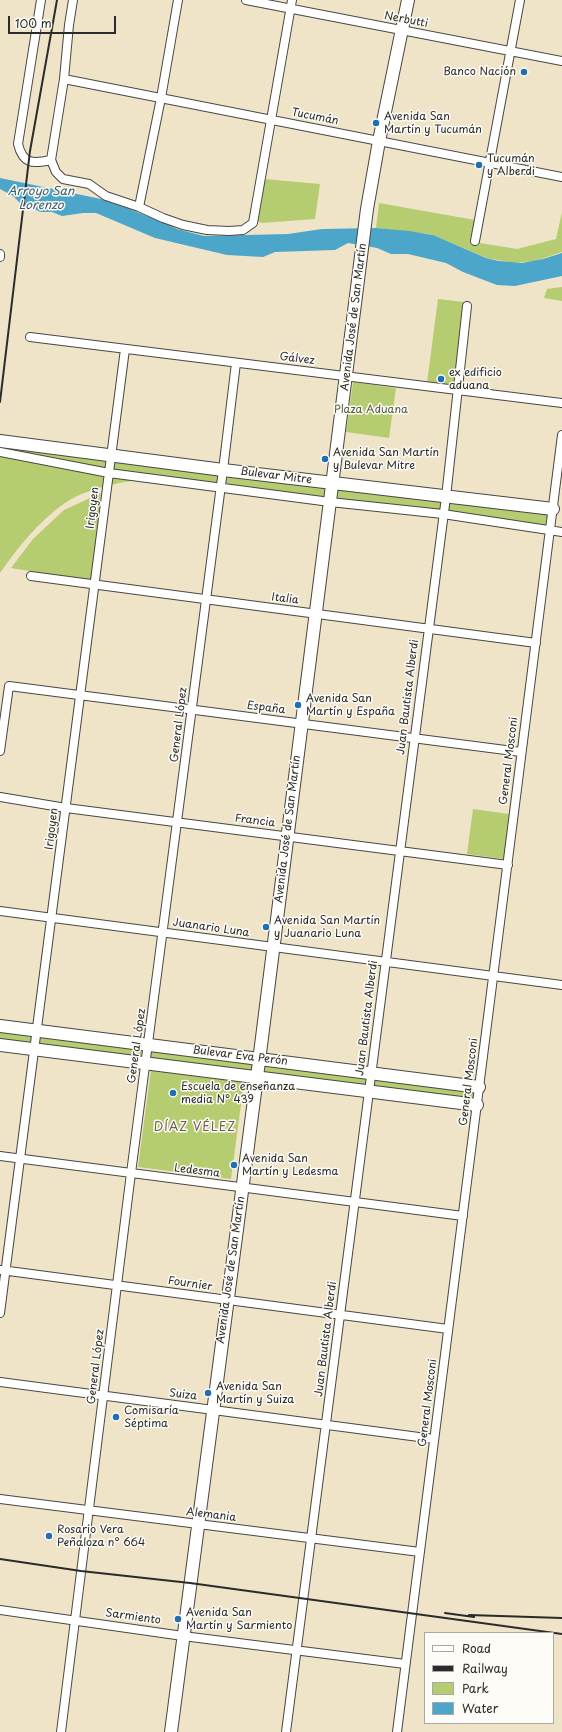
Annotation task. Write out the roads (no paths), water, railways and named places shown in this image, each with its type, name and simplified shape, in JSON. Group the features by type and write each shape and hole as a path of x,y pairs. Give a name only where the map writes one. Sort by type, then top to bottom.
{"main road":[{"name":"Avenida José de San Martín","path":"170,1732 257,1077 367,209 379,141 403,31 408,0"},
{"name":"Bulevar Mitre","path":"0,440 111,456 552,509"},
{"name":"Bulevar Eva Perón","path":"0,1026 479,1086"},
{"name":"Bulevar Eva Perón","path":"0,1045 477,1105"}],"street":[{"path":"41,0 18,144 20,154 25,160 35,162 51,160"},
{"path":"73,0 68,25 64,79 51,160 56,172 64,178 90,184 106,196 139,207 163,218 183,225 207,230 243,230 252,223 292,0"},
{"path":"139,207 161,98 178,0"},
{"name":"Nerbutti","path":"246,0 562,61"},
{"path":"475,241 520,0"},
{"name":"Tucumán","path":"64,79 562,177"},
{"name":"Juan Bautista Alberdi","path":"286,1732 355,1202 427,629 446,497 467,306"},
{"name":"Gálvez","path":"30,337 562,403"},
{"name":"Irigoyen","path":"0,1313 3,1270 21,1159 36,1030 81,695 125,349"},
{"name":"General López","path":"61,1732 131,1173 149,1045 236,363"},
{"name":"General Mosconi","path":"397,1732 562,435"},
{"name":"Bulevar Mitre","path":"0,452 109,473 221,486 330,502 443,514 562,532"},
{"name":"Italia","path":"31,576 536,643"},
{"name":"España","path":"0,751 9,686 521,752"},
{"name":"Francia","path":"0,797 66,808 508,865"},
{"name":"Juanario Luna","path":"0,911 562,985"},
{"name":"Ledesma","path":"0,1156 463,1216"},
{"name":"Fournier","path":"3,1270 448,1329"},
{"name":"Suiza","path":"0,1382 434,1439"},
{"name":"Alemania","path":"0,1499 420,1552"},
{"name":"Sarmiento","path":"0,1610 183,1636 406,1664"}],"water":[{"name":"Arroyo San Lorenzo","path":"0,178 101,199 177,229 204,236 288,234 322,229 376,228 433,235 486,258 499,261 522,263 543,259 562,253 562,276 515,286 497,285 463,272 446,263 408,254 391,254 377,248 348,243 335,250 275,252 263,257 227,255 155,238 96,213 62,216 52,212 41,212 21,204 13,196 0,189"}],"railway":[{"path":"0,402 30,151 57,0"},
{"path":"0,1559 81,1571 190,1583 547,1632"},
{"path":"445,1613 474,1617"},
{"path":"469,1615 562,1618"},
{"path":"554,1633 562,1634"}],"place":[{"name":"Banco Nación","path":"524,72"},
{"name":"Avenida San Martín y Tucumán","path":"376,123"},
{"name":"Tucumán y Alberdi","path":"479,165"},
{"name":"ex edificio aduana","path":"441,379"},
{"name":"Avenida San Martín y Bulevar Mitre","path":"325,459"},
{"name":"Avenida San Martín y España","path":"298,705"},
{"name":"Avenida San Martín y Juanario Luna","path":"266,927"},
{"name":"Escuela de enseñanza media N° 439","path":"173,1093"},
{"name":"Avenida San Martín y Ledesma","path":"234,1165"},
{"name":"Avenida San Martín y Suiza","path":"208,1393"},
{"name":"Comisaría Séptima","path":"116,1417"},
{"name":"Rosario Vera Peñaloza n° 664","path":"49,1536"},
{"name":"Avenida San Martín y Sarmiento","path":"178,1619"}],"district":[{"name":"DÍAZ VÉLEZ","path":"195,1128"}],"park label":[{"name":"Plaza Aduana","path":"371,410"}]}
